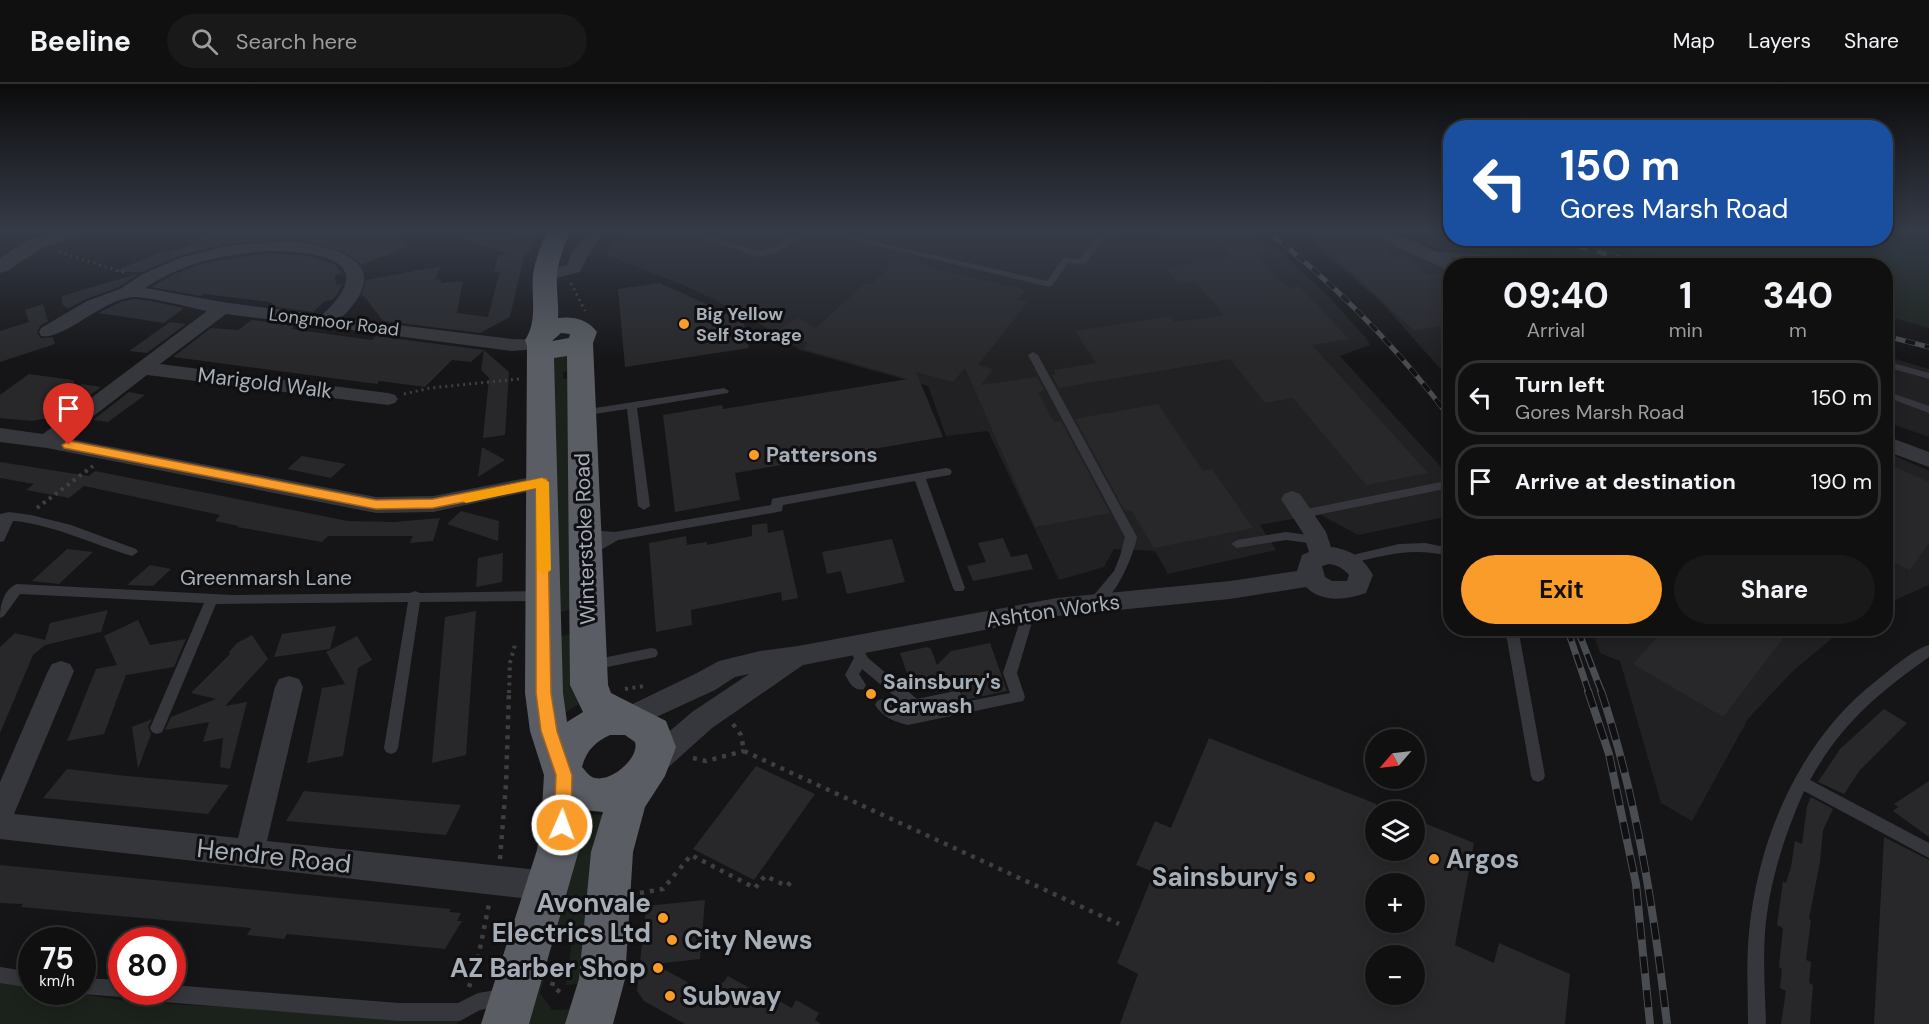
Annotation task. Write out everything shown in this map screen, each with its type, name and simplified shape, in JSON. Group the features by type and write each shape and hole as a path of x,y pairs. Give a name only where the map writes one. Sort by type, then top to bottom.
{"highway":[{"name":"Winterstoke Road","path":"552,274 553,283 541,350 545,716 563,771"},
{"path":"541,350 560,350 580,328 558,310 553,283"},
{"name":"Winterstoke Road","path":"580,328 586,562 600,664 590,685 597,703 625,719 642,724 652,734 660,768 626,803 617,826 612,852 597,1010"},
{"name":"Winterstoke Road","path":"509,1010 548,886 562,825 563,771 569,745 582,731 602,721 625,719"},
{"path":"563,771 572,787 579,791 601,795 623,789 660,768"}],"street":[{"path":"48,332 99,303 130,291 147,279 160,274"},
{"path":"326,321 350,297 353,274"},
{"path":"553,283 566,274"},
{"name":"Longmoor Road","path":"130,291 222,308 541,350"},
{"path":"47,441 222,308"},
{"name":"Marigold Walk","path":"141,368 388,399"},
{"path":"0,435 47,441 376,505 433,504 542,482"},
{"path":"1893,445 1929,460"},
{"path":"1297,506 1316,557 1317,583 1332,591 1350,591 1357,587 1361,575 1357,566 1336,555 1316,557"},
{"name":"Ashton Works","path":"625,719 705,682 728,668 798,656 857,652 1029,612 1094,602 1188,595 1289,582 1316,557"},
{"name":"Ashton Works","path":"660,768 686,731 720,705 798,656"},
{"path":"0,809 6,802 62,671"},
{"path":"249,854 289,687"},
{"name":"Hendre Road","path":"0,826 548,886"}],"lane":[{"path":"1005,274 1049,284 1056,274"},
{"path":"1033,355 1131,537 1129,551 1119,574 1094,602"},
{"path":"1893,366 1929,376"},
{"path":"582,412 724,391"},
{"path":"1893,397 1929,410"},
{"path":"632,405 644,506"},
{"path":"585,522 592,532 601,536 615,537 778,508 776,501 946,472"},
{"path":"920,476 959,588"},
{"path":"1297,506 1441,486"},
{"path":"0,538 5,517 24,517 132,552"},
{"path":"1238,544 1295,534 1316,557"},
{"path":"586,562 593,549 615,537"},
{"path":"1348,560 1416,547 1443,550"},
{"name":"Greenmarsh Lane","path":"0,613 17,589 212,599 544,596"},
{"path":"391,748 415,596"},
{"path":"157,728 212,599"},
{"path":"882,705 897,717 908,720 1018,697 1010,684 1010,673 1029,612"},
{"path":"1512,636 1538,776"},
{"path":"1757,1024 1757,933 1764,887 1783,825 1801,782 1819,752 1852,710 1882,682 1929,650"},
{"path":"857,652 852,675 859,685"},
{"path":"857,652 915,705 955,696"},
{"path":"600,664 651,653"},
{"path":"1801,782 1929,851"},
{"path":"0,975 18,978"},
{"path":"186,995 399,1012 460,1012 478,1002 509,1010"}],"path":[{"path":"134,274 147,279"},
{"path":"553,283 582,308 580,328"},
{"path":"388,399 430,388 541,350"},
{"path":"24,517 111,453"},
{"path":"600,664 612,673 615,682 620,687 635,688 653,683"},
{"path":"723,725 730,718 741,735 744,751"},
{"path":"693,758 699,751"},
{"path":"660,768 693,758 706,761 744,751 1119,924"},
{"path":"640,893 663,890 691,855 754,888 765,876 788,886 791,882"},
{"path":"639,903 641,882"},
{"path":"460,1012 477,963 490,899"},
{"path":"555,976 552,986 562,995 597,1010"}],"shaded area":[{"path":"654,274 1304,274 1330,298 1370,345 1340,356 1443,469 1443,517 1358,535 1321,515 1286,520 1260,525 1276,550 1168,574 1155,551 1114,549 1104,567 1059,580 988,431 946,436 928,386 800,350 757,322 683,285"},
{"path":"1348,274 1443,274 1443,372 1383,304"},
{"path":"1893,274 1929,274 1929,328 1893,318"},
{"path":"568,353 568,371 563,372 563,379 569,379 574,609 551,614 552,356"},
{"path":"1893,358 1929,369 1929,437 1893,424"},
{"path":"1893,455 1929,471 1929,585 1893,601"},
{"path":"571,634 572,685 579,704 563,714 553,638"},
{"path":"1594,636 1835,636 1792,672 1748,719 1692,821 1661,803 1620,661 1600,653"},
{"path":"581,815 604,815 587,983 566,985 573,933 547,935"},
{"path":"541,959 549,960 540,993 552,1010 576,1009 568,1024 526,1024"},
{"path":"0,981 18,984 18,1005 96,1005 96,996 108,998 108,1005 186,1005 459,1020 457,1024 0,1024"}],"building":[{"path":"139,274 119,287 86,299 68,309 62,304 62,296"},
{"path":"174,274 340,274 334,276 337,285 342,284 332,300 325,301 313,312 269,306 273,303 269,303 271,302 204,294 201,296 151,287"},
{"path":"399,274 438,274 435,280 442,279 440,283 463,281 457,313 488,317 499,274 520,274 510,317 480,333 383,321 364,296 361,297 366,280"},
{"path":"882,274 959,274 1026,290 1018,300 1028,302 978,365 993,369 981,385 1037,377 1045,391 1038,392 1054,422 1061,421 1110,513 1035,527 965,368 953,382 916,372 943,437 735,473 740,500 675,512 663,415 722,405 723,409 908,379 803,349 808,343 781,328 798,318 816,328 865,283 871,285"},
{"path":"1171,274 1274,274 1288,288 1299,286 1349,339 1312,345 1428,473 1366,485 1293,398 1265,403 1230,359 1059,388 1051,375 1056,374 1054,370 1096,363 1075,331 1170,316 1175,322 1223,315 1196,281 1179,284"},
{"path":"1353,274 1443,276 1443,325 1414,331"},
{"name":"Big Yellow Self Storage","path":"660,283 743,321 749,348 625,367 618,289"},
{"path":"134,299 184,308 164,323 98,313 123,301"},
{"path":"43,304 48,321 40,326 37,333 41,338 53,337 55,344 0,362 0,331 29,322 25,310"},
{"path":"252,320 295,325 291,329 372,340 376,336 484,350 471,362 452,360 425,387 379,381 377,384 173,357 211,328 238,330"},
{"path":"170,322 186,324 147,353 129,351"},
{"path":"484,350 509,372 505,435 483,438 489,378 481,370"},
{"path":"29,374 73,380 76,388 82,384 101,387 64,415 32,421 0,418 0,395"},
{"path":"129,392 145,395 108,422 93,420"},
{"path":"1158,404 1203,471 1212,469 1253,528 1154,548 1131,510 1125,511 1075,419"},
{"path":"482,447 505,460 478,477"},
{"path":"302,456 346,464 331,478 287,469"},
{"path":"0,462 89,476 95,471 348,521 394,522 440,518 433,541 410,543 413,536 328,536 322,542 237,527 239,526 215,521 220,515 84,486 69,498 26,490 34,484 0,478"},
{"path":"1893,466 1929,482 1929,543 1910,570 1893,562"},
{"path":"461,511 499,521 498,541 447,524"},
{"path":"767,523 768,533 783,530 798,598 782,601 781,592 691,610 692,625 656,632 649,543 686,536 687,545 707,542 707,545 752,536 752,525"},
{"path":"1003,538 1011,557 1027,554 1033,569 973,581 967,566 986,562 978,543"},
{"path":"892,539 905,582 847,594 841,571 827,574 822,552"},
{"path":"67,549 93,552 59,584 32,581"},
{"path":"503,553 502,582 476,587 478,558"},
{"path":"150,565 171,569 153,586 127,585"},
{"path":"108,610 101,632 45,645 33,655 0,733 0,647 15,633 45,640 50,623"},
{"path":"476,611 466,755 432,763 445,617"},
{"path":"138,620 150,645 186,639 174,667 126,675 104,734 67,741 96,669 117,665 104,636"},
{"path":"336,626 330,649 274,657 282,634"},
{"path":"252,635 268,659 225,706 247,702 230,769 220,767 223,738 203,742 209,722 165,730 171,717 216,699 191,693 230,654 229,652 237,643"},
{"path":"357,636 372,660 358,668 343,756 307,763 322,688 345,684 326,652"},
{"path":"1658,636 1785,636 1723,717 1633,664"},
{"path":"990,643 1007,691 965,700 960,690 937,692 921,689 917,676 910,682 900,653 927,647 931,649 937,665 951,651"},
{"path":"1884,709 1907,723 1860,770 1844,794 1818,782 1840,749"},
{"path":"152,719 148,727 151,734 138,769 132,727"},
{"name":"Sainsbury's","path":"1209,738 1368,801 1365,801 1365,861 1425,861 1425,823 1474,843 1455,945 1494,963 1499,943 1570,974 1565,1024 1120,1024 1138,974 1117,963 1154,872 1136,865 1155,821 1171,828"},
{"path":"756,766 815,794 754,880 693,849"},
{"path":"67,769 229,785 208,814 43,798"},
{"path":"1929,781 1929,837 1893,811 1898,807 1894,804"},
{"path":"304,791 461,805 446,835 286,821"},
{"path":"1811,797 1833,809 1823,830 1820,862 1809,919 1811,920 1806,960 1811,962 1809,983 1813,985 1810,1024 1781,1024 1786,991 1780,988 1782,969 1779,967 1783,928 1777,925 1783,881 1786,883 1791,867 1795,841 1802,844 1807,806"},
{"path":"1884,837 1929,860 1929,1024 1874,1024"},
{"path":"0,865 451,909 449,912 461,913 457,921 462,921 445,949 287,934 284,939 247,935 251,928 21,907 23,904 0,903"},
{"path":"705,900 700,959 655,964 710,995 719,981 723,983 728,976 792,1008 796,1000 819,1013 815,1020 821,1024 685,1024 644,1001 637,991 646,906"}],"railway":[{"path":"1318,274 1387,342 1443,409"},
{"path":"1893,338 1929,347"},
{"path":"1570,636 1589,693"},
{"path":"1580,636 1602,693"},
{"path":"1588,691 1609,754 1636,884 1650,1024"},
{"path":"1601,691 1625,773 1643,856 1667,1024"}],"slow traffic":[{"path":"466,499 542,482 544,570"}],"place":[{"name":"Big Yellow Self Storage","path":"684,324"},
{"name":"Pattersons","path":"754,455"},
{"name":"Sainsbury's Carwash","path":"871,694"},
{"name":"Argos","path":"1434,859"},
{"name":"Sainsbury's","path":"1310,877"},
{"name":"Avonvale Electrics Ltd","path":"663,918"},
{"name":"City News","path":"672,940"},
{"name":"AZ Barber Shop","path":"658,968"},
{"name":"Subway","path":"670,996"}],"route":[{"path":"69,445 376,505 433,504 542,482 545,716 564,775 562,825"}]}
